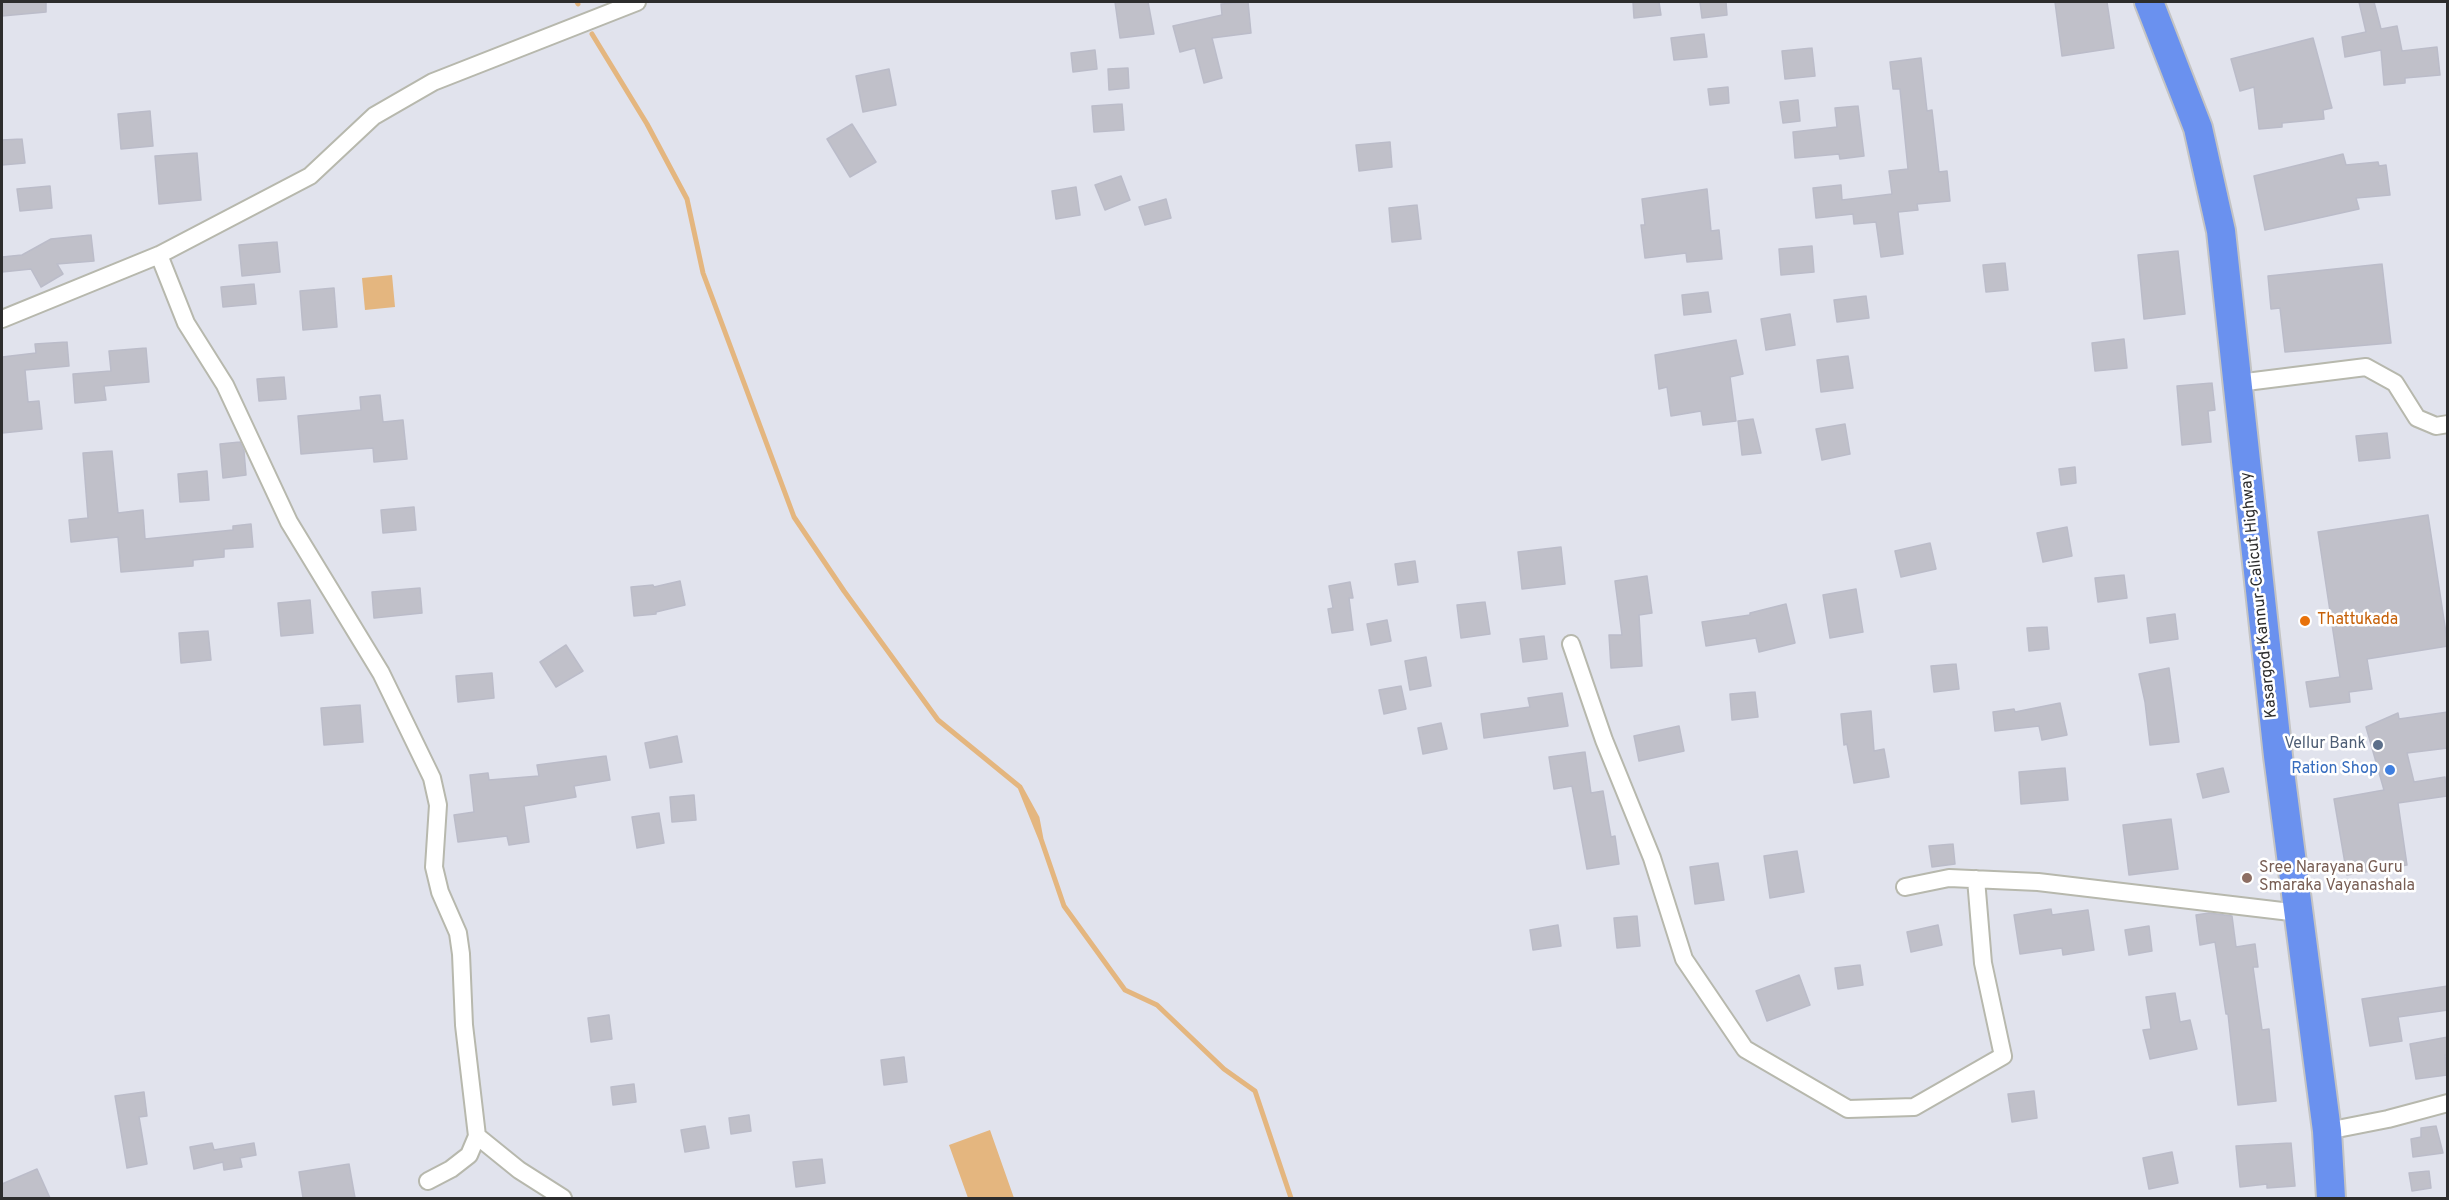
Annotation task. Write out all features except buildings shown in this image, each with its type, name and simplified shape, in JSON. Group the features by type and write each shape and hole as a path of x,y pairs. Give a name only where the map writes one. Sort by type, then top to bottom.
{"highway":[{"name":"Kasargod-Kannur-Calicut Highway","path":"2149,2 2198,129 2221,231 2278,756 2327,1131 2331,1198"}],"street":[{"path":"2,320 159,255 310,176 374,116 433,82 638,2"},
{"path":"159,255 186,323 225,385 289,522 381,673 432,778 438,805 434,867 440,892 458,933 462,954 464,1025 477,1136 469,1155 451,1169 428,1181"},
{"path":"2238,383 2366,367 2395,382 2417,418 2436,426 2448,424"},
{"path":"1571,644 1604,740 1652,858 1684,959 1745,1049 1848,1109 1914,1107 2003,1056 1983,963 1976,879"},
{"path":"1905,887 1949,878 1976,879 2050,884 2299,913"},
{"path":"2327,1131 2388,1119 2448,1103"},
{"path":"477,1136 519,1170 563,1198"}],"shaded area":[{"path":"392,275 395,307 365,310 362,278"},
{"path":"990,1130 1014,1198 968,1198 949,1145"}],"waterway":[{"path":"592,34 647,124 687,199 703,273 794,517 844,591 938,720 1020,787 1037,818 1041,839 1020,787"},
{"path":"1041,839 1064,906 1125,990 1157,1005 1224,1069 1255,1091 1291,1198"}],"place":[{"name":"Thattukada","path":"2305,621"},
{"name":"Vellur Bank","path":"2378,745"},
{"name":"Ration Shop","path":"2390,770"},
{"name":"Sree Narayana Guru Smaraka Vayanashala","path":"2247,878"}]}
